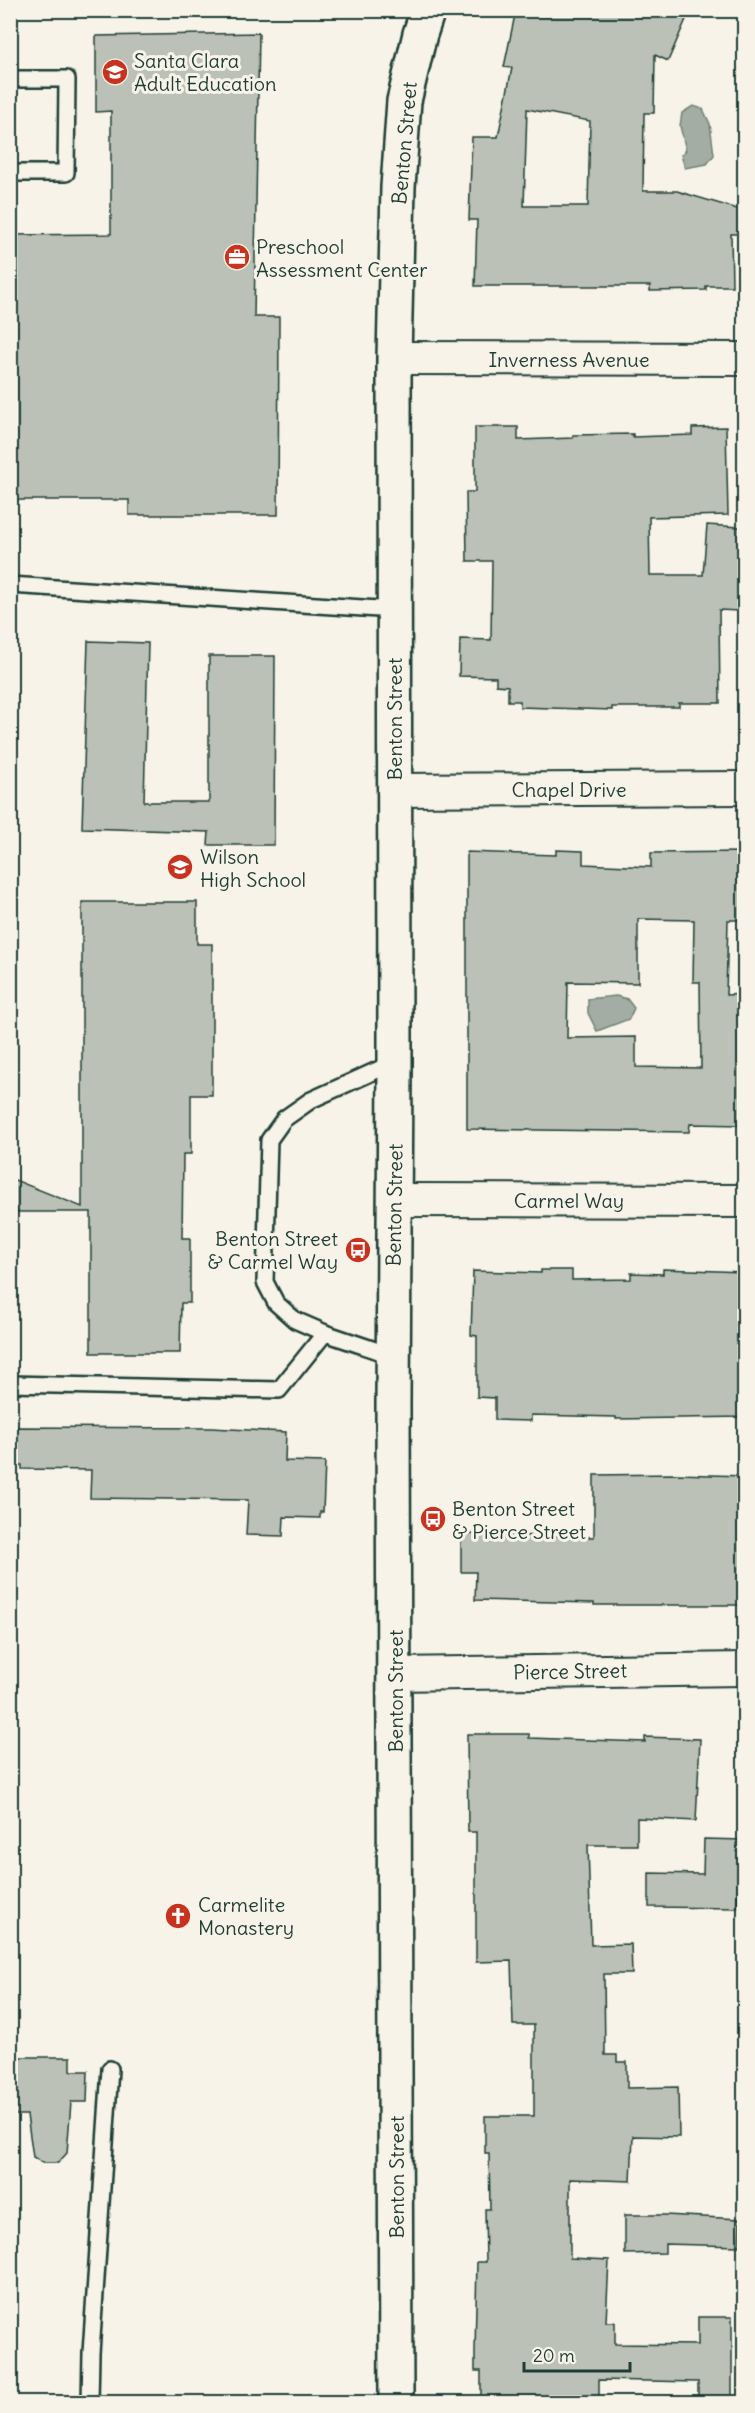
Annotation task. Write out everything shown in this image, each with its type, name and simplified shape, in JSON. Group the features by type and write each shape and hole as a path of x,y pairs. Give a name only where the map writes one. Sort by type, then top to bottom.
{"main road":[{"name":"Benton Street","path":"396,2403 393,1356 394,358 398,187 404,101 428,10"}],"street":[{"name":"Inverness Avenue","path":"394,358 744,359"},
{"name":"Chapel Drive","path":"394,789 744,788"},
{"name":"Carmel Way","path":"394,1200 744,1201"},
{"name":"Pierce Street","path":"395,1674 744,1669"}],"lane":[{"path":"10,79 67,79 66,173 10,173"},
{"path":"10,585 394,610"},
{"path":"393,1356 325,1333 295,1320 276,1303 265,1282 269,1140 284,1119 311,1100 395,1062"},
{"path":"10,1384 279,1390 325,1333"},
{"path":"90,2403 91,2352 110,2069"}],"shaded area":[{"path":"693,106 703,109 710,124 714,155 707,164 685,168 681,155 686,150 680,126 682,113"},
{"path":"616,996 627,999 634,1008 629,1019 597,1031 588,1013 588,999"}],"building":[{"path":"516,10 690,10 668,61 655,55 654,113 644,113 643,191 677,191 744,211 744,234 731,234 732,286 706,286 706,290 650,291 650,286 475,286 477,220 469,220 472,137 498,137 512,68 504,67","holes":["527,109 590,121 588,206 524,206"]},
{"path":"259,33 254,317 279,317 278,515 129,515 129,500 10,500 11,235 111,234 111,111 96,112 96,36"},
{"path":"475,427 518,427 518,440 573,438 573,435 633,434 633,437 692,435 692,428 726,427 728,515 649,517 650,575 703,575 707,525 740,527 739,611 719,610 720,703 679,703 679,707 612,707 612,710 520,707 520,701 508,701 508,686 496,685 496,677 459,676 460,639 491,640 492,561 467,561 466,492 475,492"},
{"path":"88,641 148,643 144,802 209,802 209,656 275,656 274,845 208,845 209,832 82,828"},
{"path":"556,850 583,851 583,864 651,867 651,853 744,852 744,920 728,920 726,995 744,994 744,1125 690,1124 689,1132 467,1129 467,852 556,855","holes":["638,919 694,920 693,982 700,982 701,1068 636,1067 636,1037 567,1038 568,982 638,983"]},
{"path":"82,902 197,902 197,944 212,944 212,1095 191,1095 191,1154 183,1154 182,1238 190,1238 190,1303 181,1303 180,1353 91,1353 91,1212 10,1212 10,1178 82,1207"},
{"path":"663,1269 744,1272 744,1417 616,1419 616,1417 531,1415 531,1421 495,1420 495,1398 477,1397 477,1336 471,1335 473,1271 541,1273 541,1270 572,1270 572,1280 631,1279 631,1273 663,1274"},
{"path":"10,1427 211,1428 286,1432 285,1461 325,1462 323,1512 320,1512 320,1518 284,1517 283,1536 246,1535 248,1500 90,1498 91,1470 22,1469 22,1465 10,1465"},
{"path":"594,1475 744,1476 744,1605 594,1605 594,1603 475,1600 476,1572 461,1572 461,1534 594,1537"},
{"path":"467,1734 529,1734 529,1738 645,1742 645,1737 700,1739 696,1821 637,1818 637,1845 588,1845 591,1945 631,1944 632,1974 604,1974 605,2055 617,2055 617,2062 627,2062 627,2088 678,2087 679,2137 633,2136 631,2181 570,2179 570,2258 609,2260 606,2322 615,2322 615,2344 698,2345 698,2317 732,2317 732,2403 698,2403 698,2382 599,2380 599,2403 481,2403 481,2371 475,2371 475,2351 477,2262 486,2262 485,2209 490,2209 489,2153 485,2153 485,2116 534,2116 534,2025 513,2025 511,1961 476,1962 476,1832 468,1832"},
{"path":"704,1839 744,1840 744,1879 738,1879 737,1908 649,1907 649,1873 703,1874"},
{"path":"10,2057 71,2057 71,2071 88,2071 87,2102 71,2102 67,2153 58,2163 43,2163 33,2157 27,2115 10,2115"},
{"path":"625,2215 740,2219 739,2246 665,2244 665,2253 625,2254"}],"place":[{"name":"Santa Clara Adult Education","path":"115,72"},
{"name":"Preschool Assessment Center","path":"237,257"},
{"name":"Wilson High School","path":"180,867"},
{"name":"Benton Street & Carmel Way","path":"358,1250"},
{"name":"Benton Street & Pierce Street","path":"433,1519"},
{"name":"Carmelite Monastery","path":"178,1916"}]}
